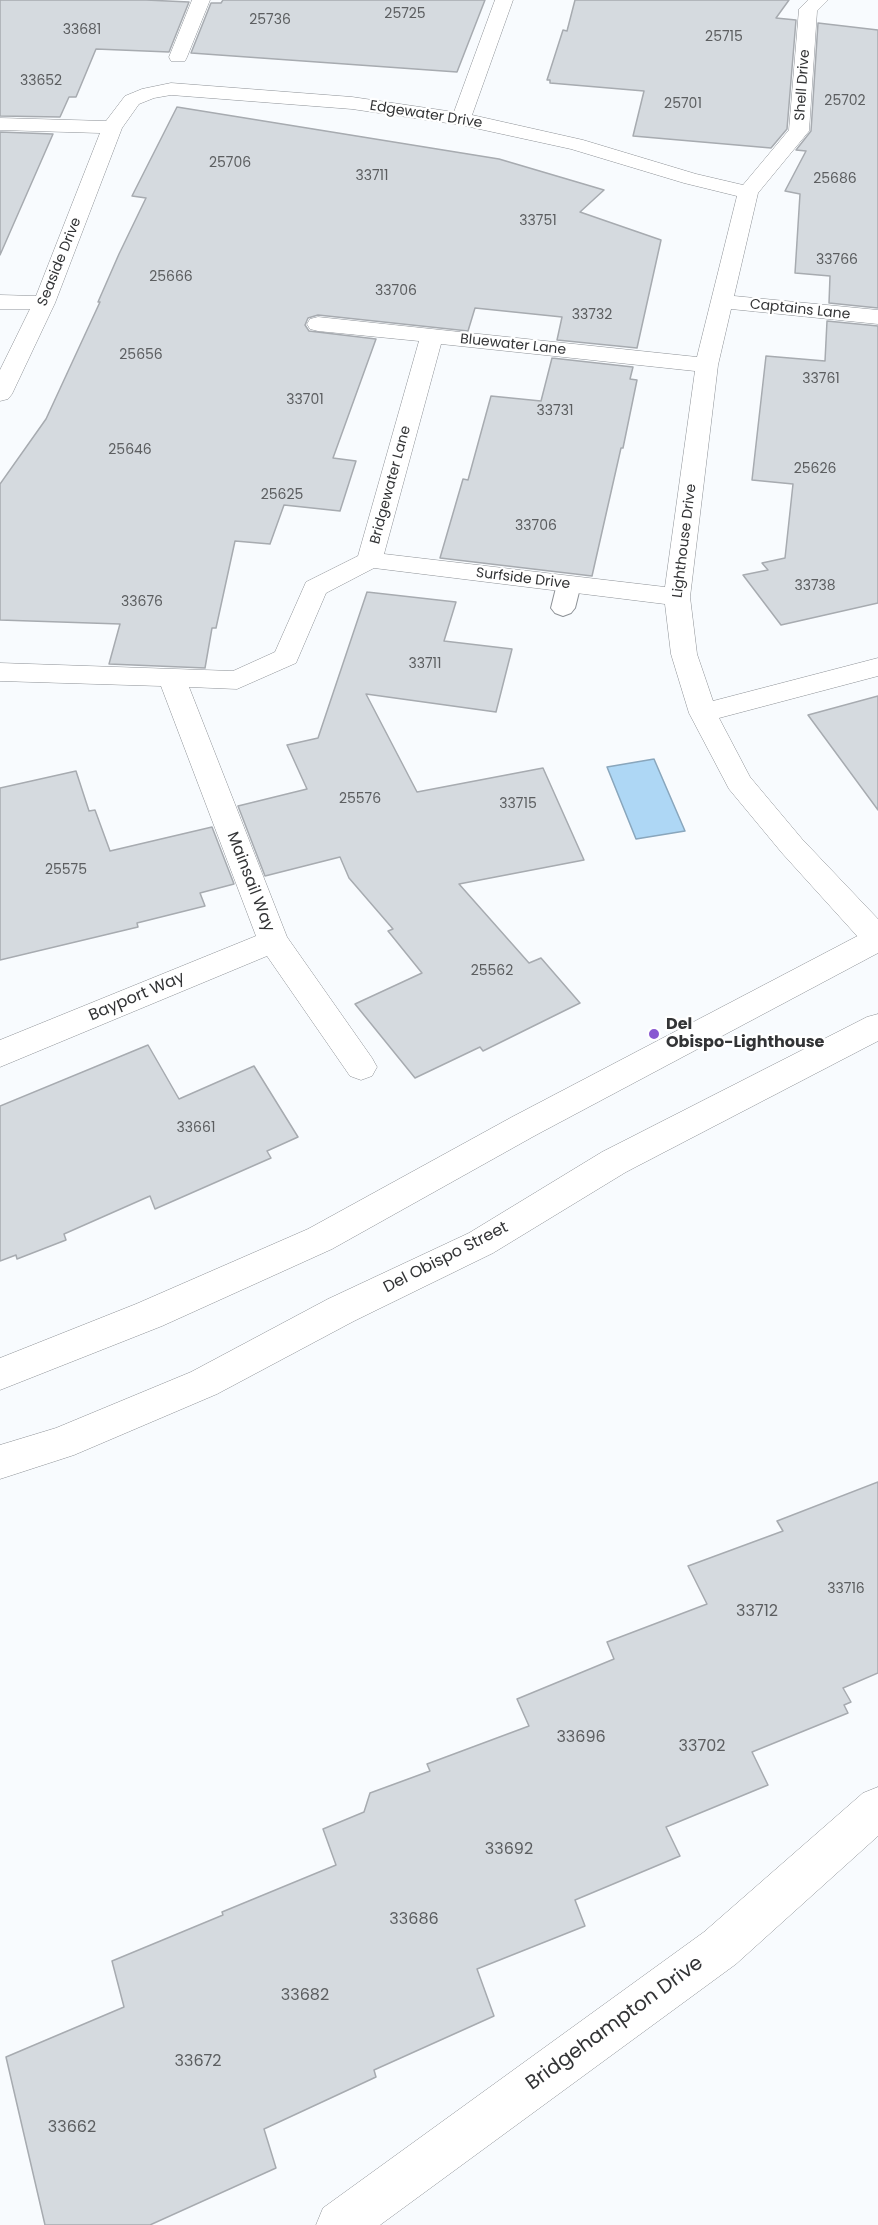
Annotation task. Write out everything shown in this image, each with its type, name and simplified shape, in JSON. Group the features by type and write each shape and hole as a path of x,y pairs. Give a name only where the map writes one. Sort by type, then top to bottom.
{"street":[{"path":"178,57 201,0"},
{"path":"461,119 504,0"},
{"name":"Shell Drive","path":"748,192 799,131 808,9 819,0"},
{"name":"Edgewater Drive","path":"112,127 132,100 149,93 171,90 352,104 461,119 576,144 691,179 748,192"},
{"path":"0,124 112,127"},
{"name":"Seaside Drive","path":"0,394 44,303 112,127"},
{"name":"Lighthouse Drive","path":"748,192 707,365 677,597 684,654 703,713 740,782 792,846 878,939"},
{"path":"0,302 44,303"},
{"name":"Captains Lane","path":"723,302 878,317"},
{"name":"Bluewater Lane","path":"318,324 707,365"},
{"name":"Bridgewater Lane","path":"172,679 237,680 286,657 315,588 370,560 432,336"},
{"name":"Surfside Drive","path":"370,560 566,596 677,597"},
{"path":"703,713 878,668"},
{"path":"0,672 172,679"},
{"name":"Mainsail Way","path":"172,679 273,940 361,1067"},
{"path":"0,1374 149,1315 320,1239 524,1126 878,939"},
{"name":"Bayport Way","path":"0,1054 273,940"},
{"name":"Del Obispo Street","path":"0,1462 61,1443 204,1383 341,1310 481,1243 614,1162 878,1026"},
{"name":"Bridgehampton Drive","path":"340,2225 720,1948 878,1808"}],"water":[{"path":"654,759 685,831 636,839 607,767"}],"building":[{"path":"0,0 189,2 169,52 96,49 76,97 69,97 60,117 0,116"},
{"path":"223,0 485,0 457,72 191,53 211,3 221,3"},
{"path":"575,0 789,0 776,18 796,20 787,129 771,148 633,136 644,91 550,83 550,80 547,80 563,30 567,31"},
{"path":"818,23 878,30 878,308 829,303 830,276 795,273 800,194 785,191 806,151 796,150 811,131"},
{"path":"177,107 499,159 604,190 580,212 661,240 637,348 557,340 562,317 475,308 468,331 318,315 308,318 305,325 309,331 376,339 333,458 356,461 340,511 284,505 270,544 235,541 216,628 212,628 205,668 109,664 120,624 0,620 0,484 46,419 146,198 132,196"},
{"path":"0,132 53,134 0,255"},
{"path":"827,321 878,326 878,603 781,625 743,575 768,570 762,563 785,558 793,484 752,480 766,356 825,361"},
{"path":"552,358 633,367 630,379 637,380 592,576 440,558 463,479 468,480 491,396 541,401"},
{"path":"367,592 456,602 444,641 512,649 496,712 366,694 417,792 543,768 584,860 459,884 529,963 541,958 580,1003 483,1051 480,1047 415,1078 355,1004 422,973 388,931 393,929 349,878 340,857 265,876 238,806 307,789 287,745 318,738"},
{"path":"878,696 878,810 808,715"},
{"path":"76,771 89,811 95,810 110,851 212,827 234,884 200,893 205,906 137,923 138,927 0,960 0,788"},
{"path":"148,1045 179,1099 254,1066 298,1137 267,1151 271,1158 155,1209 150,1196 64,1234 66,1240 17,1259 16,1255 0,1261 0,1106"},
{"path":"878,1482 878,1673 843,1688 851,1702 844,1705 848,1713 752,1752 768,1785 666,1827 680,1856 575,1900 585,1926 477,1969 494,2016 374,2070 376,2077 264,2129 276,2168 150,2225 45,2225 6,2057 124,2007 112,1961 336,1865 323,1829 364,1812 370,1793 430,1771 427,1764 529,1726 517,1699 614,1659 607,1642 707,1604 688,1566 783,1531 777,1521"}],"place":[{"name":"Del Obispo-Lighthouse","path":"654,1034"}]}
